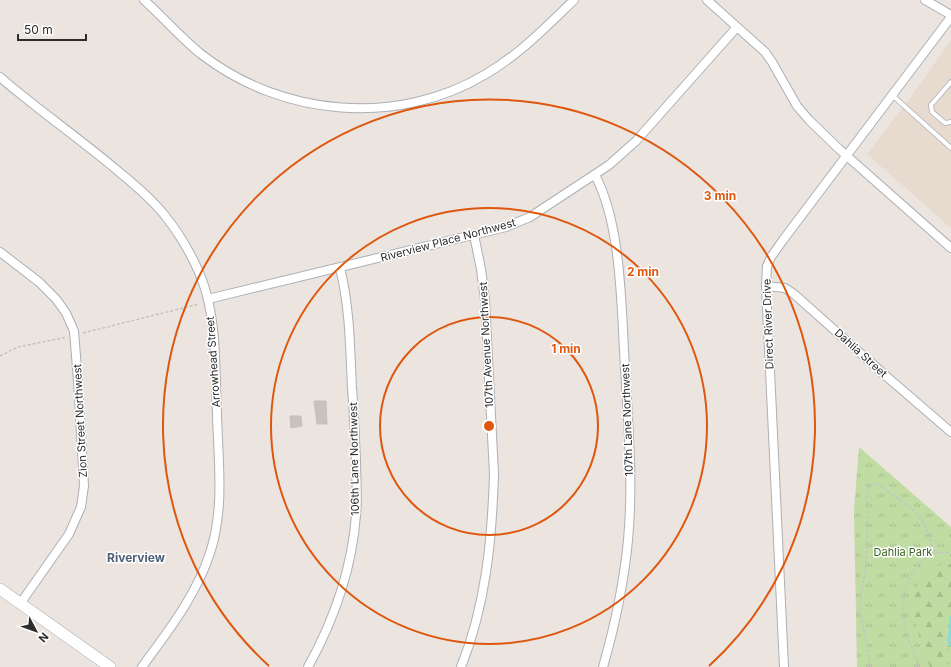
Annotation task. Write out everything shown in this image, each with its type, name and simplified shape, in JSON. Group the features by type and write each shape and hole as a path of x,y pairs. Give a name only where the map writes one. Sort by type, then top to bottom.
{"street":[{"path":"144,0 202,54 225,70 252,85 280,96 304,102 330,107 359,108 395,106 418,101 444,94 471,82 496,68 520,51 542,32 574,0"},
{"path":"707,0 769,57 805,116 951,248"},
{"path":"925,0 951,16"},
{"name":"Direct River Drive","path":"784,667 766,286 768,266 771,257 951,16"},
{"name":"Riverview Place Northwest","path":"205,301 506,227 526,219 618,158 636,141 737,27"},
{"name":"Arrowhead Street","path":"0,77 138,187 166,217 185,246 203,283 205,301 212,323 215,356 220,485 217,522 210,554 195,589 181,612 142,667"},
{"name":"107th Lane Northwest","path":"594,175 604,196 618,264 622,311 630,503 623,582 603,667"},
{"name":"107th Avenue Northwest","path":"461,667 475,625 486,576 491,534 493,486 485,300 481,269 474,235"},
{"name":"Zion Street Northwest","path":"0,252 44,287 56,299 66,313 74,331 84,486 81,507 69,534 20,604"},
{"name":"106th Lane Northwest","path":"308,667 328,627 338,601 350,557 356,515 356,476 349,315 340,268"},
{"name":"Dahlia Street","path":"766,286 785,288 794,294 951,432"},
{"path":"0,589 110,667"}],"lane":[{"path":"951,82 931,105 932,112 945,122 951,122"},
{"path":"892,95 951,148"}],"path":[{"path":"81,333 205,301"},
{"path":"0,356 18,347 69,336"},
{"path":"870,667 862,620 859,613 866,562 868,509 866,493 869,487 873,484 878,484 912,509 922,520 935,552"},
{"path":"919,667 907,634 904,604 908,579 918,564 935,552 951,553"}],"shaded area":[{"path":"951,40 951,228 867,154 911,97"}],"green space":[{"name":"Dahlia Park","path":"859,447 951,527 951,667 857,667 854,510"},
{"path":"943,563 951,564 951,667 930,667 920,640 911,600 923,576"},
{"path":"951,646 951,667 948,667 944,652"}],"building":[{"path":"314,401 326,401 327,424 317,424"},
{"path":"290,416 301,416 302,426 291,428"}],"waterway":[{"path":"951,617 949,642 951,646"}],"district":[{"name":"Riverview","path":"136,557"}]}
